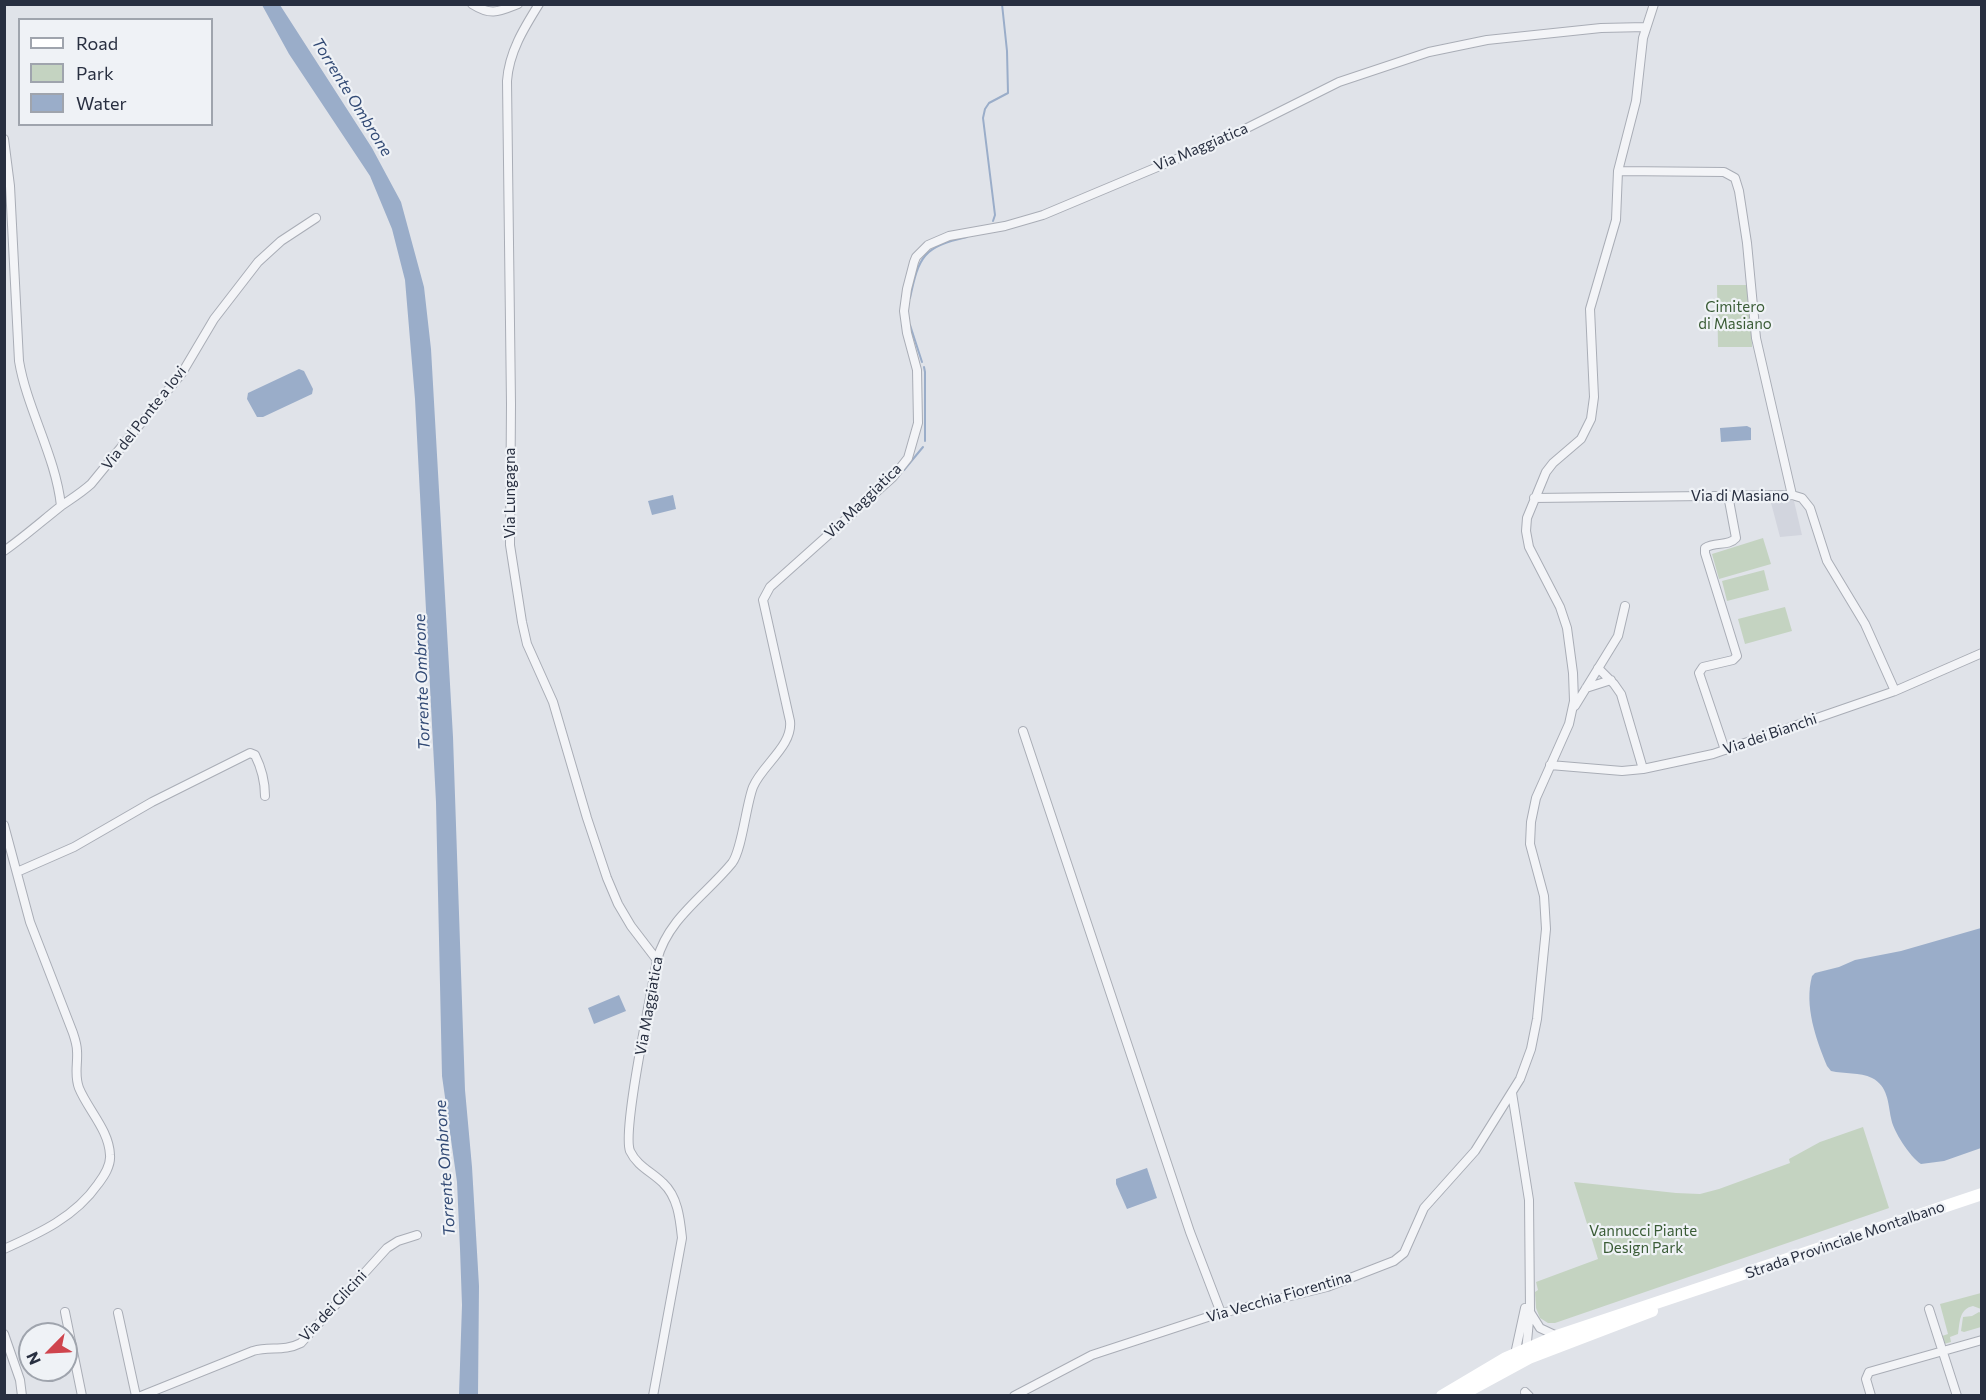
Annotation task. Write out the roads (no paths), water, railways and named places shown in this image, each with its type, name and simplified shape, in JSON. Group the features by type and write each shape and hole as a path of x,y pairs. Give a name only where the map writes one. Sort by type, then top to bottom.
{"main road":[{"name":"Strada Provinciale Montalbano","path":"1459,1395 1517,1358 1527,1348 1557,1336 1982,1194"},
{"name":"Strada Provinciale Montalbano","path":"1442,1395 1517,1358 1703,1291 1708,1287"}],"street":[{"path":"472,4 484,12 497,13 518,4"},
{"name":"Via Lungagna","path":"539,4 514,50 507,81 511,404 510,545 527,644 553,702 607,878 631,926 657,960"},
{"name":"Via Vecchia Fiorentina","path":"1014,1395 1092,1355 1221,1313 1328,1287 1398,1259 1404,1253 1424,1209 1475,1151 1512,1094 1526,1065 1537,1019 1546,918 1544,896 1532,853 1530,834 1534,804 1569,724 1573,709 1574,673 1564,618 1532,555 1527,540 1527,518 1549,467 1581,439 1591,419 1594,397 1590,309 1616,220 1618,171 1636,101 1646,27 1654,4"},
{"name":"Via Maggiatica","path":"653,1395 682,1238 675,1200 665,1184 637,1162 628,1142 657,960 661,945 670,929 734,861 753,787 766,764 789,735 790,721 765,609 765,595 770,587 893,477 908,458 917,430 919,407 917,370 907,333 904,311 914,262 928,245 950,236 1022,222 1079,202 1242,131 1339,82 1419,55 1446,47 1487,40 1601,28 1646,27"},
{"path":"4,140 10,186 19,361 58,487 61,506"},
{"path":"1618,171 1724,172 1735,178 1747,243 1756,338 1792,495"},
{"name":"Via del Ponte a Iovi","path":"4,551 61,506 78,496 97,477 182,373 214,319 258,262 281,241 316,218"},
{"path":"1725,750 1699,673 1703,667 1733,660 1737,656 1705,554 1706,548 1710,545 1731,542 1736,538 1728,495"},
{"name":"Via di Masiano","path":"1534,498 1792,495 1802,498 1810,508 1827,561 1865,624 1895,691"},
{"path":"1573,709 1620,631 1625,606"},
{"name":"Via dei Bianchi","path":"1550,765 1622,771 1643,769 1725,750 1895,691 1982,653"},
{"path":"1598,669 1617,687 1622,698 1643,769"},
{"path":"1586,688 1611,681"},
{"path":"1023,731 1190,1232 1221,1313"},
{"path":"17,872 74,848 152,802 250,753 255,755 261,766 265,782 265,796"},
{"path":"4,825 30,922 73,1033 77,1052 76,1077 79,1088 105,1135 111,1155 104,1176 70,1214 49,1228 4,1250"},
{"path":"1512,1094 1528,1190 1530,1310 1527,1348"},
{"name":"Via dei Glicini","path":"141,1395 253,1351 291,1348 301,1342 387,1248 403,1239 417,1235"},
{"path":"1517,1358 1530,1281"},
{"path":"1929,1309 1957,1395"},
{"path":"1530,1310 1540,1328 1557,1336"},
{"path":"64,1312 82,1395"},
{"path":"118,1313 136,1395"},
{"path":"4,1334 20,1380 22,1395"},
{"path":"1871,1395 1866,1379 1869,1372 1982,1340"}],"water":[{"path":"262,5 280,5 372,148 401,202 424,287 431,349 453,737 465,1090 479,1286 478,1395 459,1395 462,1305 457,1182 442,1076 436,802 415,399 405,280 392,229 370,176 289,54"},
{"path":"299,369 304,371 313,389 312,394 263,417 257,417 247,399 248,393"},
{"path":"1747,426 1751,428 1751,440 1721,442 1720,428"},
{"path":"673,495 676,509 652,515 648,501"},
{"path":"1981,928 1981,1148 1944,1161 1921,1164 1907,1150 1898,1136 1886,1095 1877,1081 1867,1076 1831,1071 1827,1066 1815,1034 1810,1011 1812,976 1855,960 1901,951"},
{"path":"619,995 626,1011 594,1024 588,1008"},
{"path":"1147,1168 1157,1198 1127,1209 1116,1179"}],"waterway":[{"path":"993,221 995,215 983,118 989,103 1008,93 1007,51 1002,4"},
{"path":"910,298 920,263 925,255 941,245 967,237"},
{"path":"910,325 922,362"},
{"path":"924,367 925,441"},
{"path":"904,470 923,447"},
{"path":"800,565 807,559"}],"water label":[{"name":"Torrente Ombrone","path":"352,97"},
{"name":"Torrente Ombrone","path":"422,682"},
{"name":"Torrente Ombrone","path":"445,1168"}],"park label":[{"name":"Cimitero di Masiano","path":"1735,316"},
{"name":"Vannucci Piante Design Park","path":"1643,1240"}]}
